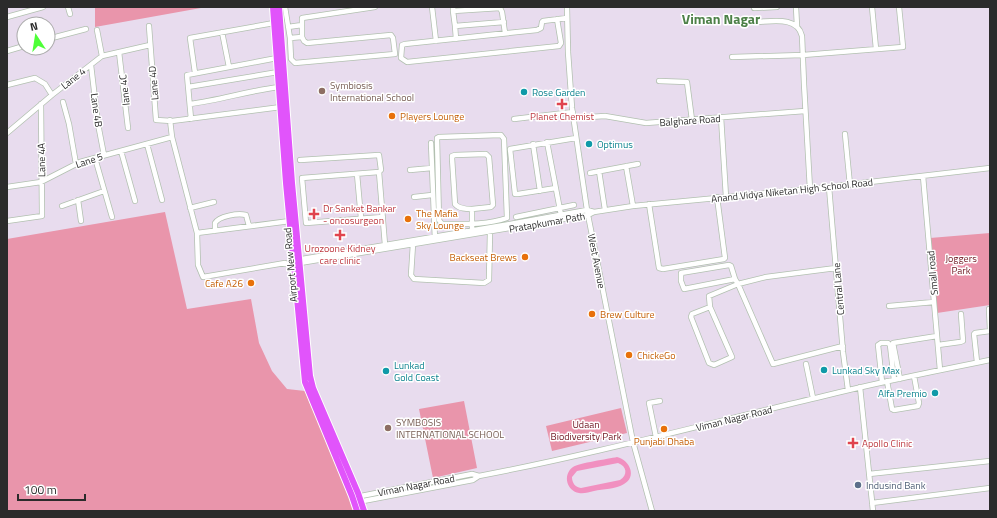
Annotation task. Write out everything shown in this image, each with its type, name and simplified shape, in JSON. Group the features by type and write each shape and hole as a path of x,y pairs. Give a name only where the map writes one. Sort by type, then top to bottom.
{"main road":[{"name":"Airport New Road","path":"273,7 290,221 297,262 312,385 356,499 364,511"},
{"name":"Airport New Road","path":"279,7 297,262"},
{"name":"Airport New Road","path":"356,499 357,511"}],"street":[{"path":"7,17 42,7"},
{"path":"68,7 70,14"},
{"path":"285,7 290,38 291,59 295,63 395,54 407,62 559,46 561,43 557,19"},
{"path":"375,7 302,18 302,37 307,43 391,35 393,38 395,54"},
{"path":"432,7 436,41"},
{"path":"456,39 453,9 498,7 502,10 505,33"},
{"name":"West Avenue","path":"567,7 568,52 573,112 587,213 633,442 652,511"},
{"path":"754,8 777,7"},
{"path":"796,7 797,26"},
{"path":"872,7 876,49"},
{"path":"732,57 803,55 903,47 899,7"},
{"path":"400,56 402,45 405,44 540,29 542,21 567,18"},
{"path":"754,22 787,21 797,26 801,31 810,189"},
{"path":"455,26 504,22"},
{"path":"195,73 190,38 274,23"},
{"path":"288,27 302,25"},
{"path":"149,26 150,46"},
{"path":"56,38 86,29"},
{"path":"97,30 102,56"},
{"path":"222,32 229,67"},
{"path":"290,38 302,37"},
{"name":"Lane 4","path":"7,133 102,56 150,46"},
{"name":"Lane 4D","path":"150,46 156,120 170,120"},
{"name":"lane 4C","path":"119,52 128,128"},
{"path":"191,119 187,75 277,58"},
{"name":"Lane 4B","path":"91,65 98,124 104,155"},
{"path":"188,88 278,72"},
{"path":"7,85 35,78 45,84 52,95"},
{"path":"659,81 687,82 692,120"},
{"path":"190,104 218,100 248,91 279,87"},
{"path":"63,102 69,124 76,164"},
{"name":"Lane 4A","path":"7,220 42,216 41,104"},
{"path":"281,107 172,122 170,120 172,137 197,233 290,221"},
{"name":"Balghare Road","path":"574,118 605,116 646,123 805,111"},
{"path":"514,119 573,112"},
{"path":"721,117 726,197"},
{"path":"845,134 850,185"},
{"path":"502,135 504,139 508,218 472,223 440,223 437,138 502,135"},
{"name":"Lane 5","path":"7,187 42,182 76,164 172,137"},
{"path":"556,188 518,194 514,192 510,149 576,138"},
{"path":"547,142 561,216"},
{"path":"431,143 435,239"},
{"path":"147,144 162,200"},
{"path":"533,144 540,191"},
{"path":"121,151 135,201"},
{"path":"300,160 378,154 380,158 381,170 379,172 386,245"},
{"path":"486,154 489,157 493,205 491,207 472,210 457,207 455,204 452,156 486,154"},
{"path":"95,158 112,218"},
{"path":"590,173 638,164"},
{"path":"626,166 633,206"},
{"path":"410,170 432,168"},
{"name":"Anand Vidya Niketan High School Road","path":"594,212 649,204 850,185 990,168"},
{"path":"599,171 605,210"},
{"path":"379,172 302,178 306,223 383,216"},
{"path":"357,174 361,218"},
{"name":"Small road","path":"923,176 940,370"},
{"name":"Central Lane","path":"829,187 848,390"},
{"path":"62,206 104,191"},
{"path":"414,197 432,195"},
{"path":"649,204 659,268 663,269 725,258 718,197"},
{"path":"78,200 81,221"},
{"path":"190,208 214,202"},
{"path":"516,217 574,205"},
{"path":"472,210 472,230"},
{"name":"Pratapkumar Path","path":"197,233 198,265 203,277 412,244 472,230 510,226 594,212"},
{"name":"Pratapkumar Path","path":"373,249 386,245 490,232 510,226 561,216 587,213"},
{"path":"215,231 215,223 218,219 242,214 246,215 249,226"},
{"path":"412,244 411,275 414,279 484,283 489,280 490,232"},
{"path":"735,279 684,289 681,281 681,273 729,265 731,266 735,279 773,364 843,346"},
{"path":"710,306 692,314 691,317 709,363 714,366 732,357 710,306 709,296 738,284 766,277 836,268"},
{"path":"889,306 934,302"},
{"path":"977,362 974,334 990,330 989,309"},
{"path":"938,345 963,341 961,314"},
{"path":"900,378 893,343 937,336"},
{"path":"894,380 890,344 881,343 878,345 885,382 893,410 918,406 919,403 914,376"},
{"name":"Viman Nagar Road","path":"356,499 472,474 479,476 531,466 860,387 990,360"},
{"path":"806,364 813,398"},
{"path":"860,387 873,511"},
{"path":"656,437 649,403 660,401"},
{"path":"869,474 990,461"},
{"path":"872,503 990,488"}],"green space":[{"path":"95,7 201,7 201,8 95,27"},
{"path":"165,212 187,309 251,299 259,343 272,371 287,389 305,391 355,511 7,511 7,239"},
{"name":"Joggers Park","path":"990,233 990,305 937,313 930,238"},
{"path":"464,401 477,468 433,478 419,409"},
{"name":"Udaan Biodiversity Park","path":"621,408 627,433 552,451 546,426"}],"shaded area":[{"path":"617,457 622,459 628,465 631,473 628,481 621,486 579,493 575,492 569,486 567,478 573,467","holes":["618,463 625,468 625,473 623,478 620,480 581,488 574,484 572,477 577,471"]}],"place":[{"name":"Symbiosis International School","path":"322,91"},
{"name":"Rose Garden","path":"524,92"},
{"name":"Planet Chemist","path":"562,104"},
{"name":"Players Lounge","path":"392,116"},
{"name":"Optimus","path":"589,144"},
{"name":"Dr Sanket Bankar - oncosurgeon","path":"314,214"},
{"name":"The Mafia Sky Lounge","path":"408,219"},
{"name":"Urozoone Kidney care clinic","path":"340,235"},
{"name":"Backseat Brews","path":"525,257"},
{"name":"Cafe A26","path":"251,283"},
{"name":"Brew Culture","path":"592,314"},
{"name":"ChickeGo","path":"629,355"},
{"name":"Lunkad Sky Max","path":"824,370"},
{"name":"Lunkad Gold Coast","path":"386,371"},
{"name":"Alfa Premio","path":"935,393"},
{"name":"SYMBOSIS INTERNATIONAL SCHOOL","path":"388,428"},
{"name":"Punjabi Dhaba","path":"664,429"},
{"name":"Apollo Clinic","path":"853,443"},
{"name":"Indusind Bank","path":"858,485"}],"district":[{"name":"Viman Nagar","path":"721,19"}]}
